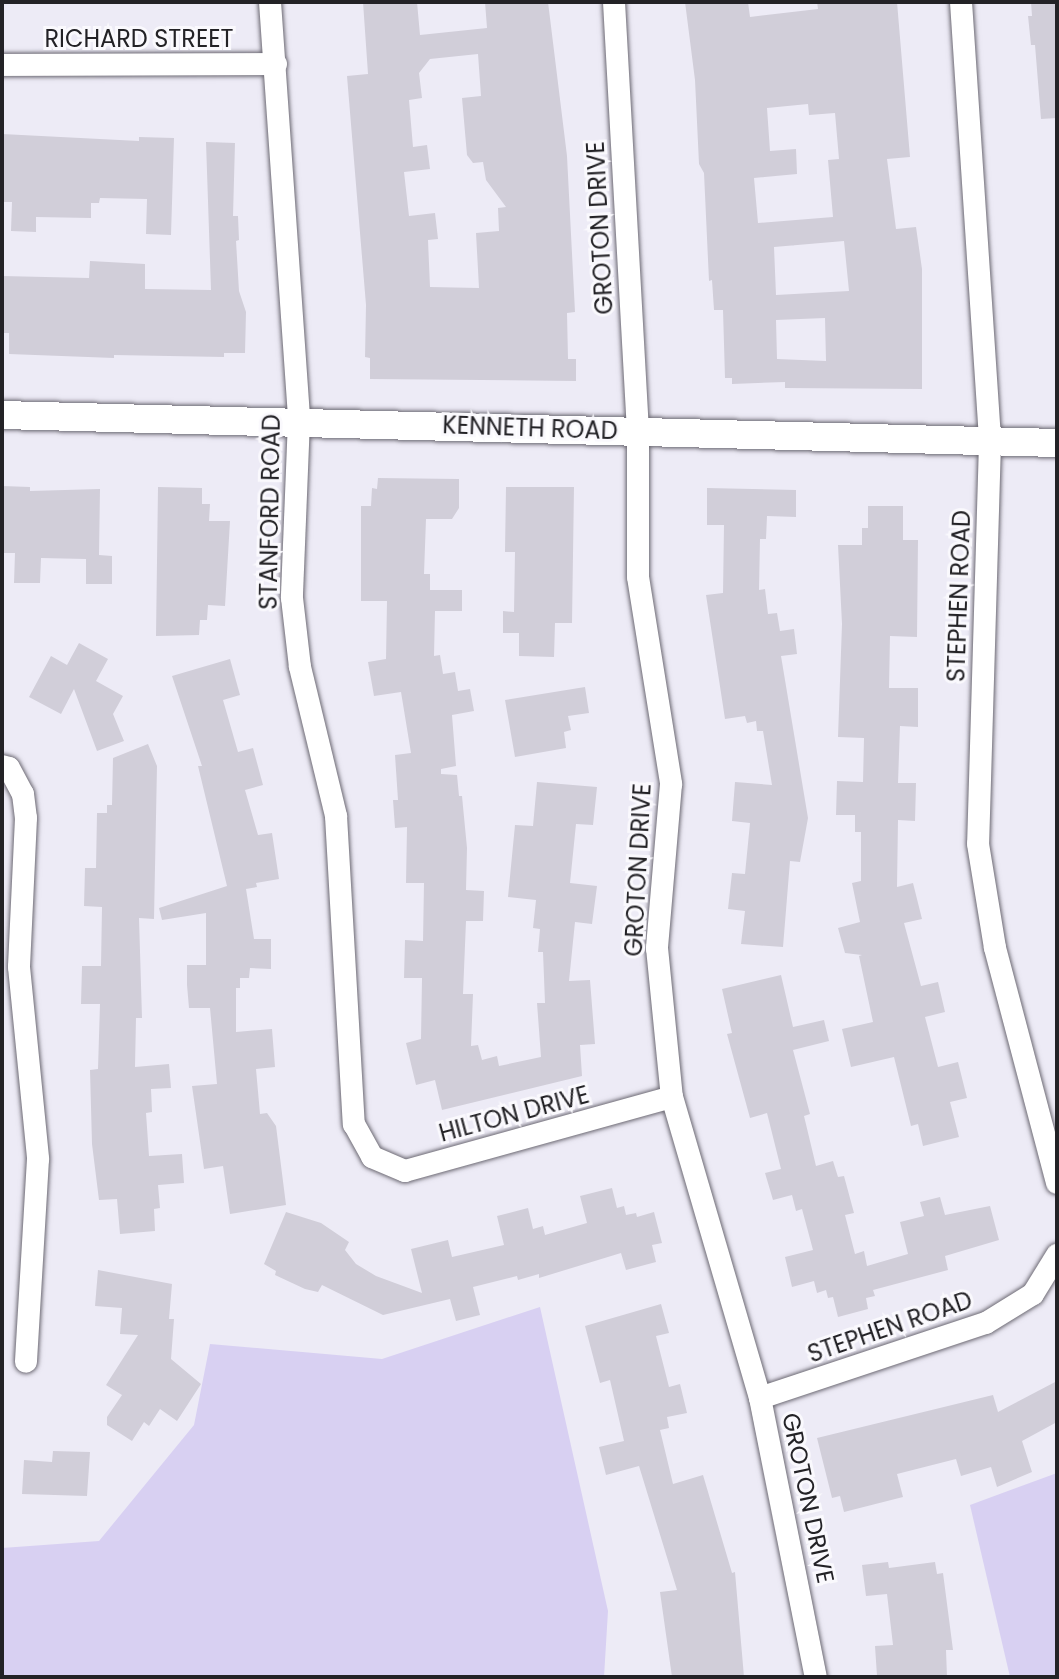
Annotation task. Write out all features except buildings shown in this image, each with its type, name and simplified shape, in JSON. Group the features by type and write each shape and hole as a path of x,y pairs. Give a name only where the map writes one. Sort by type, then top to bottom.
{"street":[{"name":"STANFORD ROAD","path":"270,2 299,420 292,598 300,667 336,816 354,1124 372,1157"},
{"name":"GROTON DRIVE","path":"614,2 638,432 638,577 671,784 657,948 672,1097 760,1398 816,1677"},
{"name":"STEPHEN ROAD","path":"961,2 990,443 978,844 995,948 1057,1183"},
{"name":"RICHARD STREET","path":"2,65 276,64"},
{"name":"KENNETH ROAD","path":"2,415 299,420 1057,443"},
{"path":"2,766 9,768 23,794 26,818 19,967 38,1159 26,1362"},
{"name":"HILTON DRIVE","path":"372,1157 405,1171 672,1097"},
{"name":"STEPHEN ROAD","path":"760,1398 986,1323 1033,1294 1057,1255"}],"shaded area":[{"path":"540,1307 608,1611 604,1677 2,1677 2,1548 99,1541 194,1425 210,1344 382,1359"},
{"path":"1057,1473 1057,1677 1010,1677 970,1505"}]}
